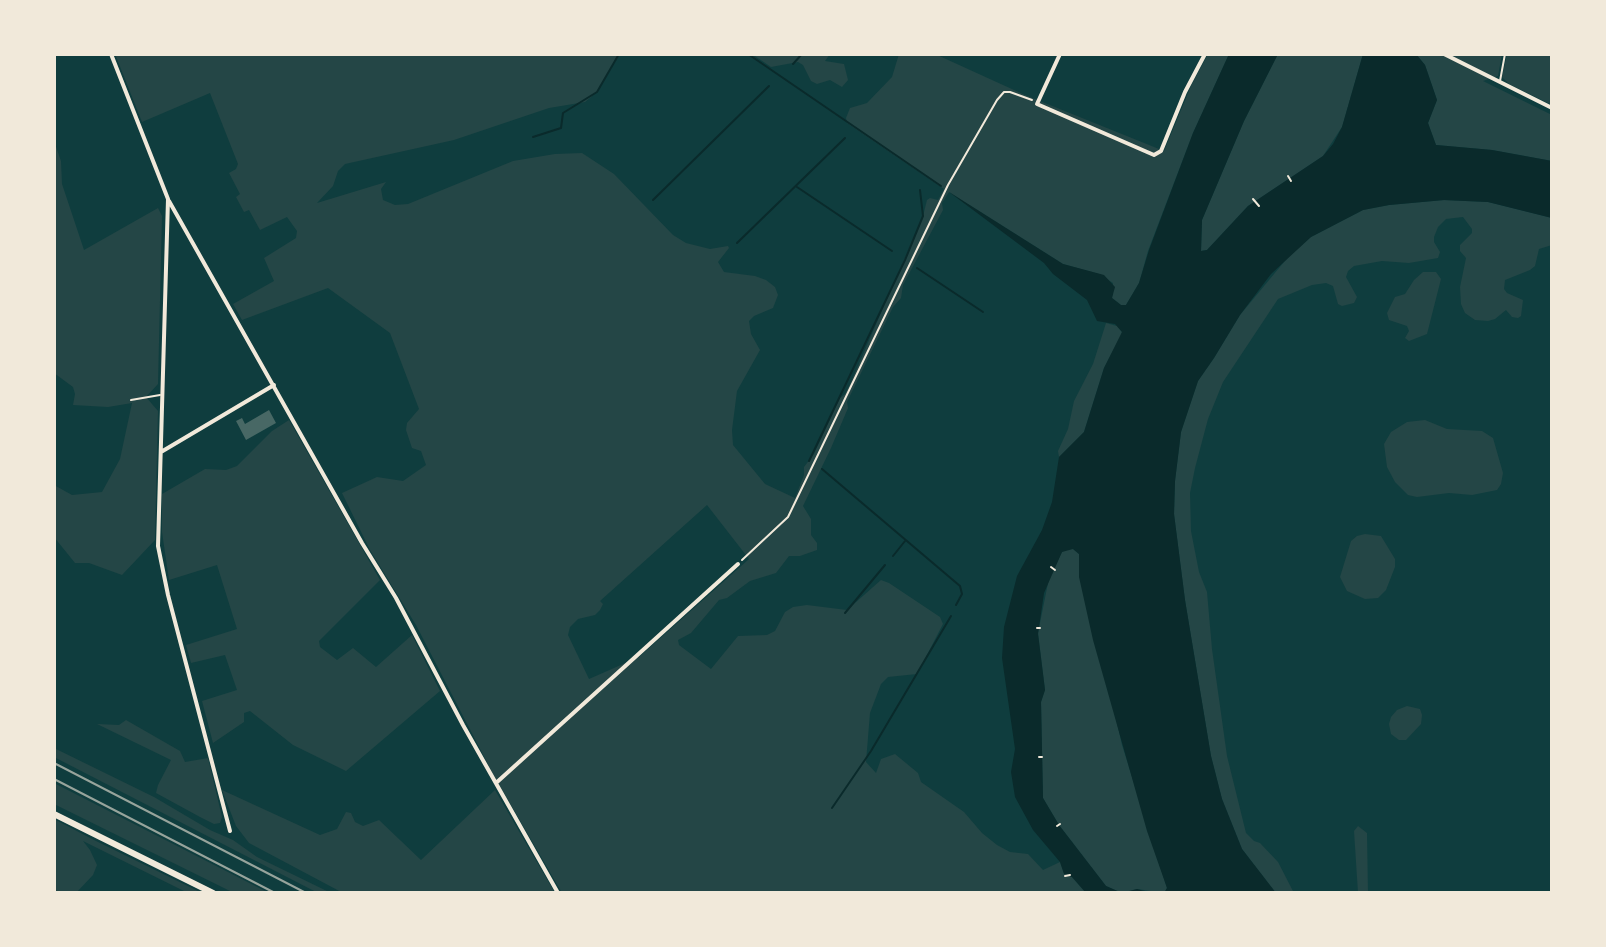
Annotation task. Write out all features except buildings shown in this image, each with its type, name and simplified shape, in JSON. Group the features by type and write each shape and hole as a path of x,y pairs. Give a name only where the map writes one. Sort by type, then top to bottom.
{"main road":[{"path":"54,814 213,893"}],"street":[{"path":"111,54 168,199 396,598 558,893"},
{"path":"1060,54 1037,102 1040,107 1154,155 1161,151 1185,92 1205,54"},
{"path":"1444,54 1552,108"},
{"path":"168,199 158,546 230,831"},
{"path":"161,452 274,385"},
{"path":"496,783 738,564"}],"lane":[{"path":"1500,83 1505,54"},
{"path":"131,400 161,395"}],"path":[{"path":"738,564 788,517 948,185 997,100 1004,92 1010,92 1037,102"},
{"path":"1288,176 1291,181"},
{"path":"1253,199 1259,206"},
{"path":"1065,876 1070,875"}],"shaded area":[{"path":"115,54 620,54 597,92 585,102 549,108 454,140 345,164 338,171 333,186 317,203 386,182 381,189 383,200 395,205 408,204 513,161 582,153 614,174 673,235 686,243 710,249 728,246 718,262 724,272 755,276 775,287 778,295 773,308 749,321 751,334 760,350 737,391 733,445 765,484 795,498 804,467 814,454 840,398 851,382 923,216 927,200 938,200 944,189 847,123 850,108 867,103 892,77 899,54 935,54 1025,95 1164,151 1208,54 1229,54 1193,133 1139,283 1126,305 1112,298 1113,283 1099,274 1063,264 949,192 942,203 943,210 903,285 901,298 893,307 847,402 848,408 803,506 811,519 811,535 817,543 817,550 789,556 776,573 750,581 727,598 719,600 691,633 678,640 679,645 711,669 738,636 767,635 775,631 785,612 793,607 807,605 847,610 881,580 889,583 940,617 943,624 917,674 888,677 881,684 870,713 866,762 876,773 881,759 895,754 918,773 921,782 964,812 997,845 1010,852 1028,854 1043,870 1060,862 1064,873 1072,877 1086,893 562,893 493,774 416,625 370,550 342,493 377,477 403,481 426,465 421,451 412,448 406,430 407,423 419,409 390,333 328,288 242,320 233,304 274,281 264,258 296,238 297,231 287,217 260,230 249,210 244,212 236,197 240,194 229,173 238,164 210,93 142,122","holes":["707,505 749,559 639,657 589,679 568,635 570,627 578,619 595,615 603,604 600,601"]},
{"path":"752,54 830,54 825,61 844,64 848,80 842,87 830,80 817,84 811,81 803,65 798,62 771,67"},
{"path":"1229,54 1278,54 1244,121 1202,220 1201,251 1207,250 1248,206 1323,156 1333,144 1342,127 1363,54 1416,54 1425,65 1437,100 1428,123 1436,145 1492,150 1552,161 1552,218 1488,202 1444,200 1363,210 1311,237 1271,274 1240,315 1198,381 1181,432 1175,481 1174,514 1185,600 1211,756 1222,799 1242,849 1276,893 1164,893 1167,888 1147,831 1093,640 1079,577 1079,554 1073,549 1062,552 1044,593 1038,634 1045,690 1041,702 1043,798 1059,825 1106,886 1122,893 1086,893 1072,877 1064,874 1060,862 1033,830 1015,797 1011,772 1015,749 1002,658 1004,627 1017,576 1042,530 1052,502 1059,457 1084,432 1104,368 1122,332 1115,324 1097,321 1087,300 1053,274 1044,263 949,192 1063,264 1104,275 1115,287 1112,298 1126,305 1139,283 1193,133"},
{"path":"1278,54 1363,54 1342,127 1323,156 1248,206 1207,250 1201,251 1202,220 1244,121"},
{"path":"1416,54 1502,54 1498,76 1483,81 1552,115 1552,161 1492,150 1436,145 1428,123 1437,100 1425,65"},
{"path":"1507,54 1552,54 1552,105 1509,84 1502,77"},
{"path":"54,141 61,161 62,184 84,250 158,208 162,216 158,384 146,397 158,411 155,540 122,575 89,563 75,563 54,537 54,485 72,495 102,492 120,459 132,403 108,407 73,405 73,387 54,373"},
{"path":"1444,200 1488,202 1552,218 1552,245 1539,249 1535,266 1530,270 1505,280 1507,293 1523,300 1521,316 1512,317 1506,310 1488,321 1475,320 1465,313 1460,287 1466,258 1460,251 1460,245 1472,229 1463,217 1446,219 1434,237 1440,252 1438,258 1409,263 1382,261 1354,266 1348,271 1346,277 1357,297 1354,303 1338,304 1333,286 1326,283 1312,285 1278,299 1223,382 1208,419 1195,468 1190,493 1191,531 1199,572 1207,592 1227,756 1246,833 1278,862 1294,893 1276,893 1242,849 1222,799 1211,756 1174,514 1181,432 1198,381 1240,315 1289,256 1311,237 1363,210"},
{"path":"1423,272 1436,272 1441,279 1427,334 1409,341 1405,338 1409,331 1407,326 1389,320 1387,313 1395,297 1405,294"},
{"path":"1106,323 1117,326 1122,332 1121,336 1104,368 1084,432 1059,457 1058,451 1068,429 1074,401 1093,364"},
{"path":"289,420 380,580 319,641 320,647 337,660 353,648 376,667 412,635 440,691 346,771 293,745 250,711 244,713 244,722 213,743 202,701 237,690 225,655 191,663 186,645 237,629 217,565 169,580 162,532 162,494 205,469 226,470 237,466 272,431"},
{"path":"1425,420 1447,429 1482,431 1493,438 1503,473 1497,490 1472,495 1408,495 1395,482 1387,467 1384,444 1391,432 1407,422"},
{"path":"1365,534 1381,536 1395,559 1386,590 1378,598 1365,599 1347,591 1340,577 1351,541"},
{"path":"1066,549 1073,549 1079,554 1122,745 1167,888 1164,893 1137,889 1122,893 1106,886 1059,825 1043,798 1041,702 1045,690 1038,633 1049,578"},
{"path":"1407,706 1420,709 1421,724 1406,740 1399,740 1391,734 1389,724 1397,710"},
{"path":"126,720 180,751 185,762 208,758 222,817 220,823 214,824 156,793 171,760 97,724 119,725"},
{"path":"54,748 154,797 233,840 257,857 331,893 318,893 54,757"},
{"path":"54,783 269,893 234,893 54,804"},
{"path":"222,790 320,835 337,829 346,812 351,813 355,822 363,826 379,820 421,860 495,790 555,893 343,893 249,843 236,826"},
{"path":"54,819 202,893 188,893 83,841 97,865 93,875 76,893 54,893"},
{"path":"1358,826 1367,833 1368,893 1358,893 1354,831"},
{"path":"1137,889 1152,893 1122,893"}],"waterway":[{"path":"533,137 561,128 563,113 597,92 619,54"},
{"path":"748,54 941,186"},
{"path":"793,64 802,54"},
{"path":"653,200 769,86"},
{"path":"737,243 845,138"},
{"path":"797,187 892,251"},
{"path":"809,461 905,260 923,216 920,190"},
{"path":"917,268 983,312"},
{"path":"822,469 960,586 962,594 956,605"},
{"path":"893,556 905,541"},
{"path":"845,613 885,565"},
{"path":"832,808 871,751 951,616"}],"railway":[{"path":"54,763 306,893"},
{"path":"54,779 275,893"}]}
